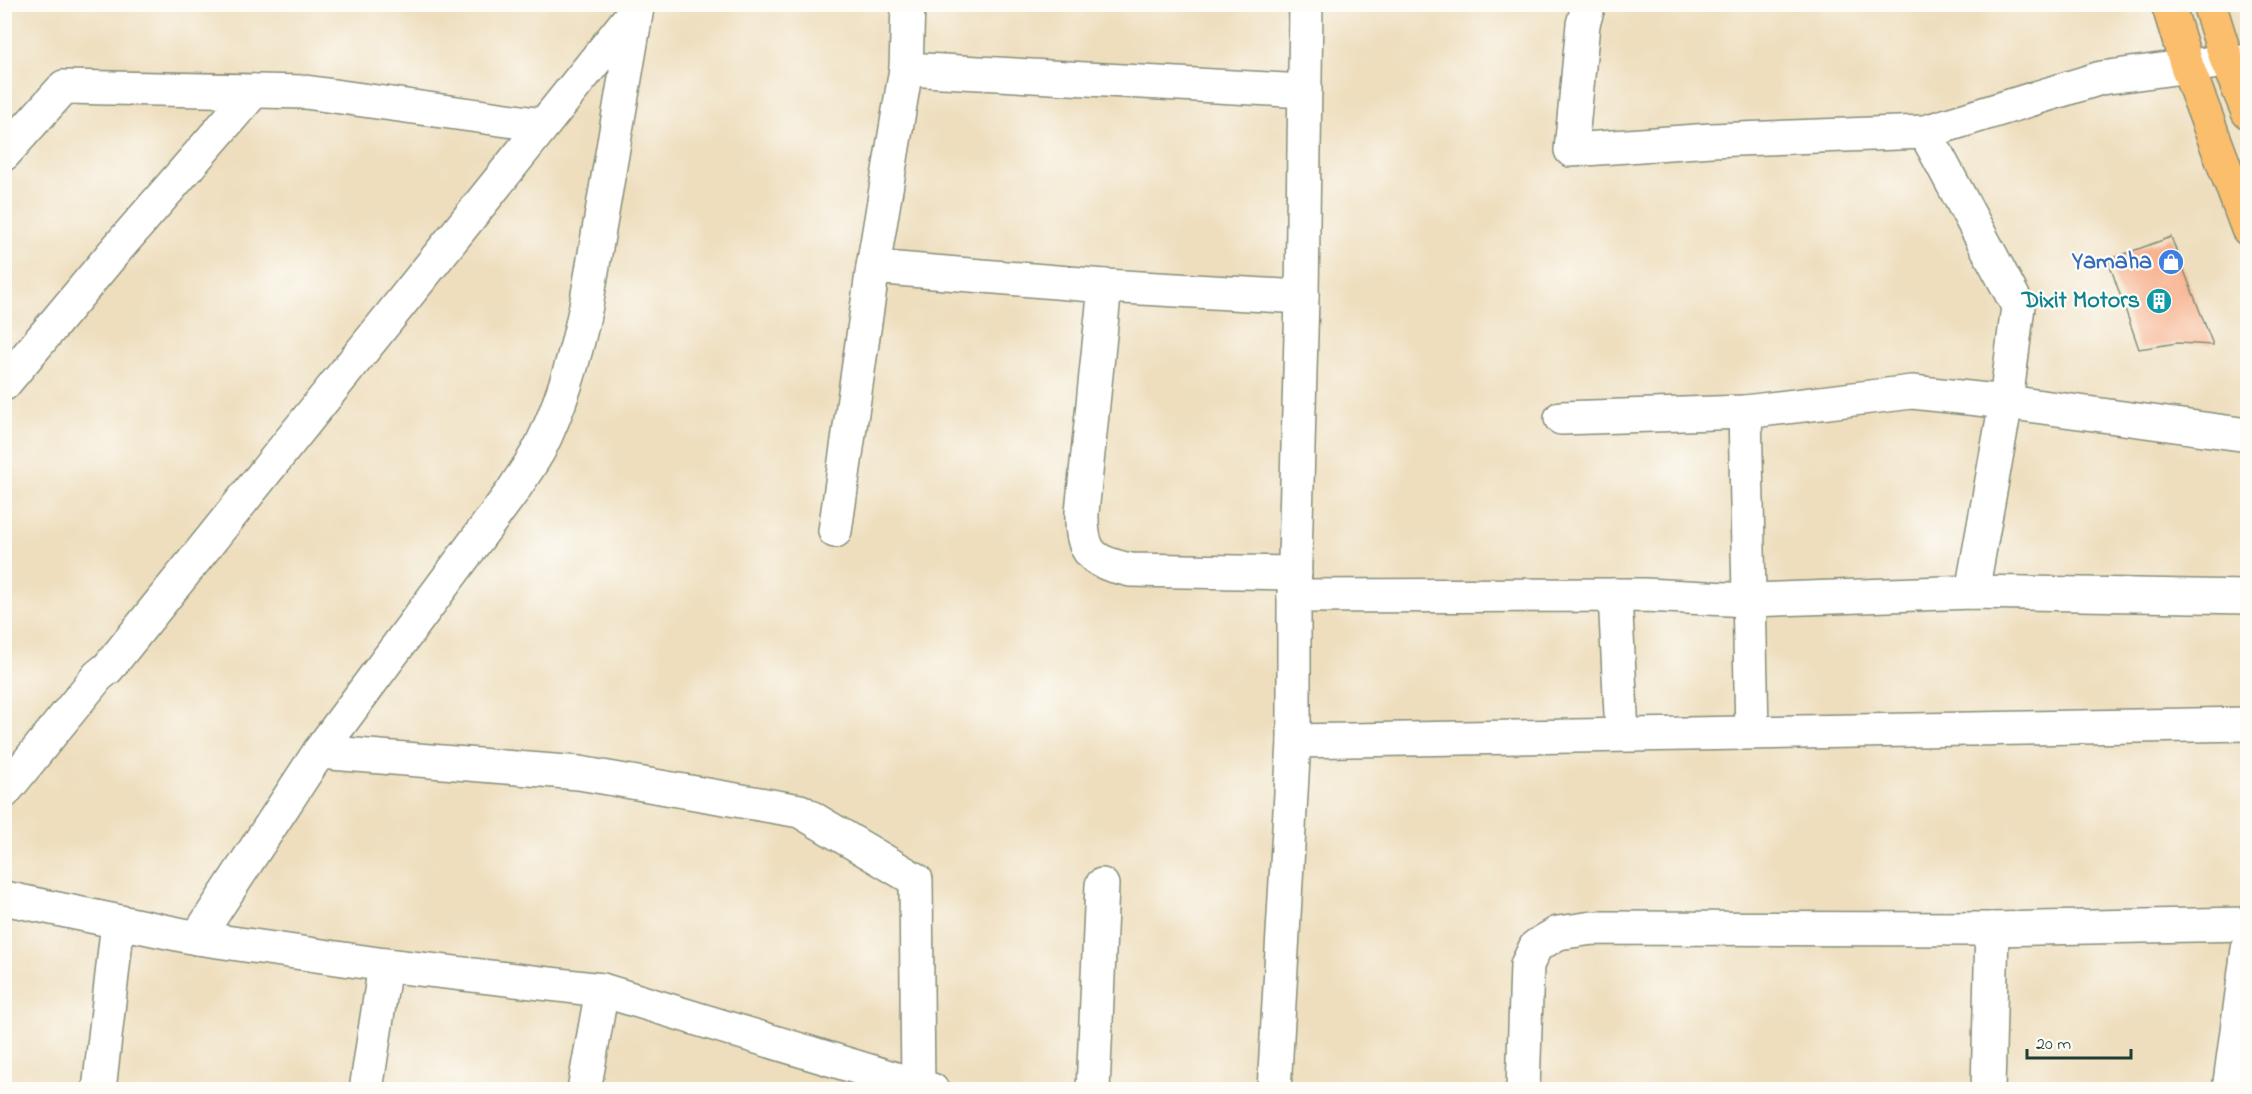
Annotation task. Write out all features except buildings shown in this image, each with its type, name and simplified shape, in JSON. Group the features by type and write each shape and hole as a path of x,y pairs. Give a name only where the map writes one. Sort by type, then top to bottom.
{"main road":[{"path":"2168,4 2187,66 2247,229"},
{"path":"2209,4 2237,62 2247,112"}],"street":[{"path":"835,531 873,267 906,69 908,4"},
{"path":"1274,1089 1294,741 1306,4"},
{"path":"1589,4 1583,24 1570,150 1712,140 1924,132 2101,78 2187,66 2237,62"},
{"path":"4,792 98,676 108,668 638,6"},
{"path":"197,938 319,752 512,492 539,450 561,399 577,350 638,6"},
{"path":"906,69 1305,92"},
{"path":"4,154 64,87 305,92 543,125"},
{"path":"4,384 114,251 254,91"},
{"path":"1924,132 2018,306 2006,402 1972,592"},
{"path":"873,267 1105,286 1302,297"},
{"path":"1105,286 1082,532 1090,552 1105,565 1131,570 1295,584 1749,600 1972,592 2247,597"},
{"path":"1561,418 1745,412 1912,392 2006,402 2247,435"},
{"path":"1745,412 1752,731"},
{"path":"1615,595 1622,734"},
{"path":"1294,741 1752,731 2247,724"},
{"path":"4,898 197,938 386,965 602,990 923,1088 915,880 800,812 579,774 319,752"},
{"path":"1093,1089 1102,885"},
{"path":"99,1089 118,922"},
{"path":"1523,1089 1527,965 1536,946 1558,933 1593,928 1992,929 2247,924"},
{"path":"1988,1089 1992,929"},
{"path":"2229,1089 2247,949"},
{"path":"366,1089 386,965"},
{"path":"584,1089 602,990"}],"place":[{"name":"Yamaha","path":"2171,262"},
{"name":"Dixit Motors","path":"2159,301"}]}
